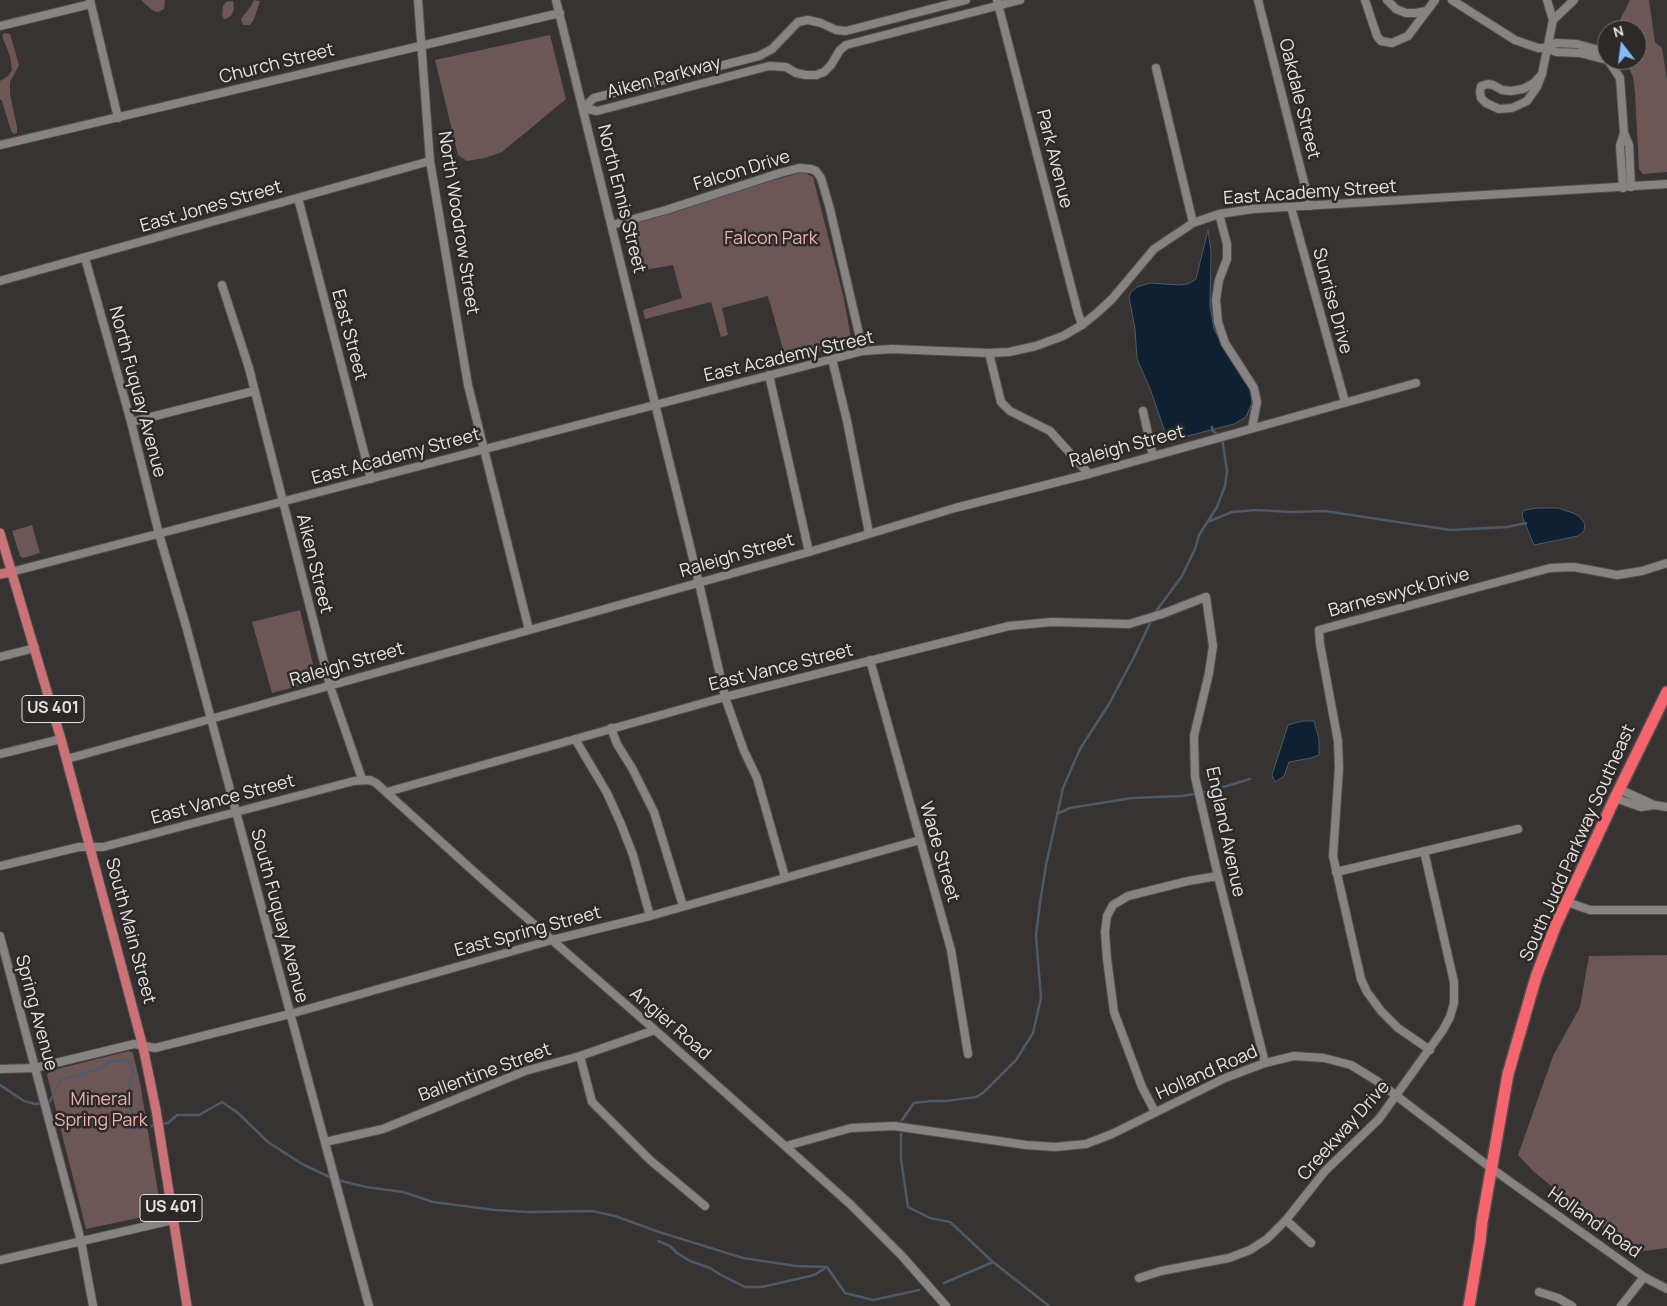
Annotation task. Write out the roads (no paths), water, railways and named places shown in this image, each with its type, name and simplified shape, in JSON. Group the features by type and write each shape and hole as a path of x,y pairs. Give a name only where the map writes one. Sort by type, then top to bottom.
{"highway":[{"name":"South Judd Parkway Southeast","path":"1469,1306 1491,1168 1511,1065 1536,978 1555,927 1617,793 1667,692"}],"main road":[{"name":"US 401","path":"0,533 11,572"},
{"path":"0,574 11,572"},
{"name":"South Main Street","path":"11,572 67,759 143,1047 151,1084 187,1306"}],"street":[{"name":"North Woodrow Street","path":"418,0 430,161 468,385 529,630"},
{"name":"North Ennis Street","path":"556,0 656,405 725,697 744,751 756,778 785,877"},
{"path":"966,0 846,31 849,44 998,3 1020,0"},
{"name":"Oakdale Street","path":"1258,0 1310,206"},
{"path":"1387,0 1396,10 1406,13 1426,11"},
{"path":"1368,1 1377,36 1381,41 1392,43 1408,36 1435,0"},
{"path":"1452,0 1515,40 1556,52 1580,53 1597,57"},
{"path":"1542,74 1534,83 1523,89 1511,91 1502,90 1488,84 1482,86 1481,98 1486,103 1499,108 1512,108 1527,100 1537,87 1542,74 1553,20 1547,0"},
{"path":"1553,20 1574,0"},
{"path":"0,26 91,2 118,118"},
{"name":"Park Avenue","path":"998,3 1082,325"},
{"name":"Church Street","path":"0,144 118,118 560,13"},
{"name":"Aiken Parkway","path":"583,108 594,98 764,54 772,49 798,22 808,20 821,23 836,30 846,31"},
{"name":"Aiken Parkway","path":"583,108 597,111 768,66 786,67 806,75 816,75 824,72 831,65 840,50 849,44"},
{"path":"764,54 768,66"},
{"path":"1156,68 1193,223"},
{"path":"1615,70 1620,78 1624,133 1629,145 1627,187"},
{"name":"East Jones Street","path":"0,281 430,161"},
{"name":"Falcon Drive","path":"612,225 666,210 780,173 799,168 816,171 822,178 863,351"},
{"name":"East Academy Street","path":"11,572 863,351 892,349 989,353 1009,352 1036,346 1063,336 1082,325 1112,299 1154,249 1193,223 1219,214 1291,207 1667,184"},
{"name":"East Street","path":"298,198 372,479"},
{"name":"Sunrise Drive","path":"1291,207 1345,402"},
{"path":"1219,214 1227,244 1227,259 1216,300 1218,322 1225,344 1254,388 1257,402 1252,428"},
{"name":"North Fuquay Avenue","path":"85,258 131,422 159,534"},
{"name":"Aiken Street","path":"222,285 254,391 330,686 362,779"},
{"path":"989,353 1001,402 1010,411 1050,432 1089,474"},
{"path":"832,359 847,422 869,533"},
{"path":"769,375 809,552"},
{"name":"Raleigh Street","path":"67,759 809,552 955,508 1089,474 1416,383"},
{"path":"131,422 254,391"},
{"path":"1143,411 1153,456"},
{"name":"South Fuquay Avenue","path":"159,534 211,719 369,1306"},
{"name":"Barneswyck Drive","path":"1430,1050 1398,1028 1381,1011 1367,992 1361,979 1333,856 1339,768 1338,742 1319,630 1550,568 1574,567 1617,576 1667,563"},
{"name":"England Avenue","path":"1186,604 1206,596 1213,646 1194,736 1195,777 1265,1063"},
{"name":"East Vance Street","path":"386,792 725,697 1009,626 1052,622 1129,624 1186,604"},
{"path":"0,657 34,648"},
{"name":"Wade Street","path":"870,660 951,950 968,1054"},
{"path":"611,728 617,744 632,768 654,812 683,906"},
{"path":"0,754 61,739"},
{"path":"576,739 607,793 621,824 633,856 650,916"},
{"name":"East Vance Street","path":"0,866 79,847 103,847 362,779"},
{"name":"Angier Road","path":"362,779 376,783 786,1146 859,1213 902,1256 946,1306"},
{"path":"1617,793 1641,807 1654,805 1667,807"},
{"path":"1336,872 1518,828"},
{"name":"East Spring Street","path":"0,1069 35,1068 134,1044 155,1048 290,1014 552,940 650,916 920,840"},
{"name":"Creekway Drive","path":"1139,1278 1161,1271 1229,1258 1250,1250 1267,1239 1286,1220 1325,1171 1379,1119 1430,1050 1450,1017 1454,1003 1454,982 1424,850"},
{"path":"1155,1112 1142,1087 1114,1012 1105,932 1107,916 1113,905 1128,896 1218,876"},
{"path":"1567,902 1590,910 1667,910"},
{"name":"Spring Avenue","path":"0,936 81,1241 93,1306"},
{"name":"Ballentine Street","path":"325,1142 383,1129 525,1071 580,1056 655,1030"},
{"path":"580,1056 592,1102 650,1160 705,1206"},
{"name":"Holland Road","path":"786,1146 851,1128 894,1126 989,1141 1055,1147 1086,1144 1112,1134 1225,1078 1265,1063 1294,1056 1324,1058 1351,1065 1397,1095 1491,1168 1644,1277 1667,1289"},
{"path":"0,1260 173,1220"},
{"path":"1286,1220 1311,1243"},
{"path":"1621,1306 1644,1277"},
{"path":"1539,1292 1558,1298 1572,1306"}],"water":[{"path":"1208,230 1211,252 1210,306 1214,329 1226,352 1250,389 1252,403 1246,417 1234,424 1168,441 1151,391 1137,359 1135,329 1129,297 1131,292 1137,287 1150,283 1179,285 1188,284 1196,279"},
{"path":"1538,508 1558,508 1579,516 1585,524 1584,531 1578,536 1534,545 1522,516 1523,511"},
{"path":"1302,721 1314,721 1319,739 1319,755 1289,762 1284,776 1275,782 1272,775 1288,725"}],"waterway":[{"path":"1154,614 1182,576 1195,549 1199,535 1217,507 1225,486 1227,471 1222,438 1212,430 1212,427"},
{"path":"1210,521 1232,512 1257,510 1325,511 1450,530 1507,527 1526,523"},
{"path":"902,1120 914,1103 976,1097 983,1093 1016,1060 1033,1033 1041,998 1036,936 1040,903 1046,865 1063,788 1080,749 1109,704 1152,619"},
{"path":"1057,814 1070,808 1132,798 1182,796 1207,792 1250,779"},
{"path":"0,1085 24,1101 35,1104 49,1103 61,1080 100,1069 111,1061 128,1060 134,1073 129,1084 134,1129 156,1125"},
{"path":"162,1124 168,1123 177,1115 199,1115 222,1102 238,1113 268,1142 302,1164 332,1178"},
{"path":"901,1134 901,1159 908,1207 930,1218 950,1222 993,1262 1049,1306"},
{"path":"337,1180 366,1187 403,1192 433,1202 495,1210 529,1212 592,1211 615,1216 743,1258 796,1266 827,1267 845,1293 873,1300 919,1290"},
{"path":"658,1241 670,1246 690,1261 710,1268 745,1287 762,1287 810,1276 825,1268"},
{"path":"944,1283 993,1262"}],"park label":[{"name":"Falcon Park","path":"771,239"},
{"name":"Mineral Spring Park","path":"101,1110"}]}
